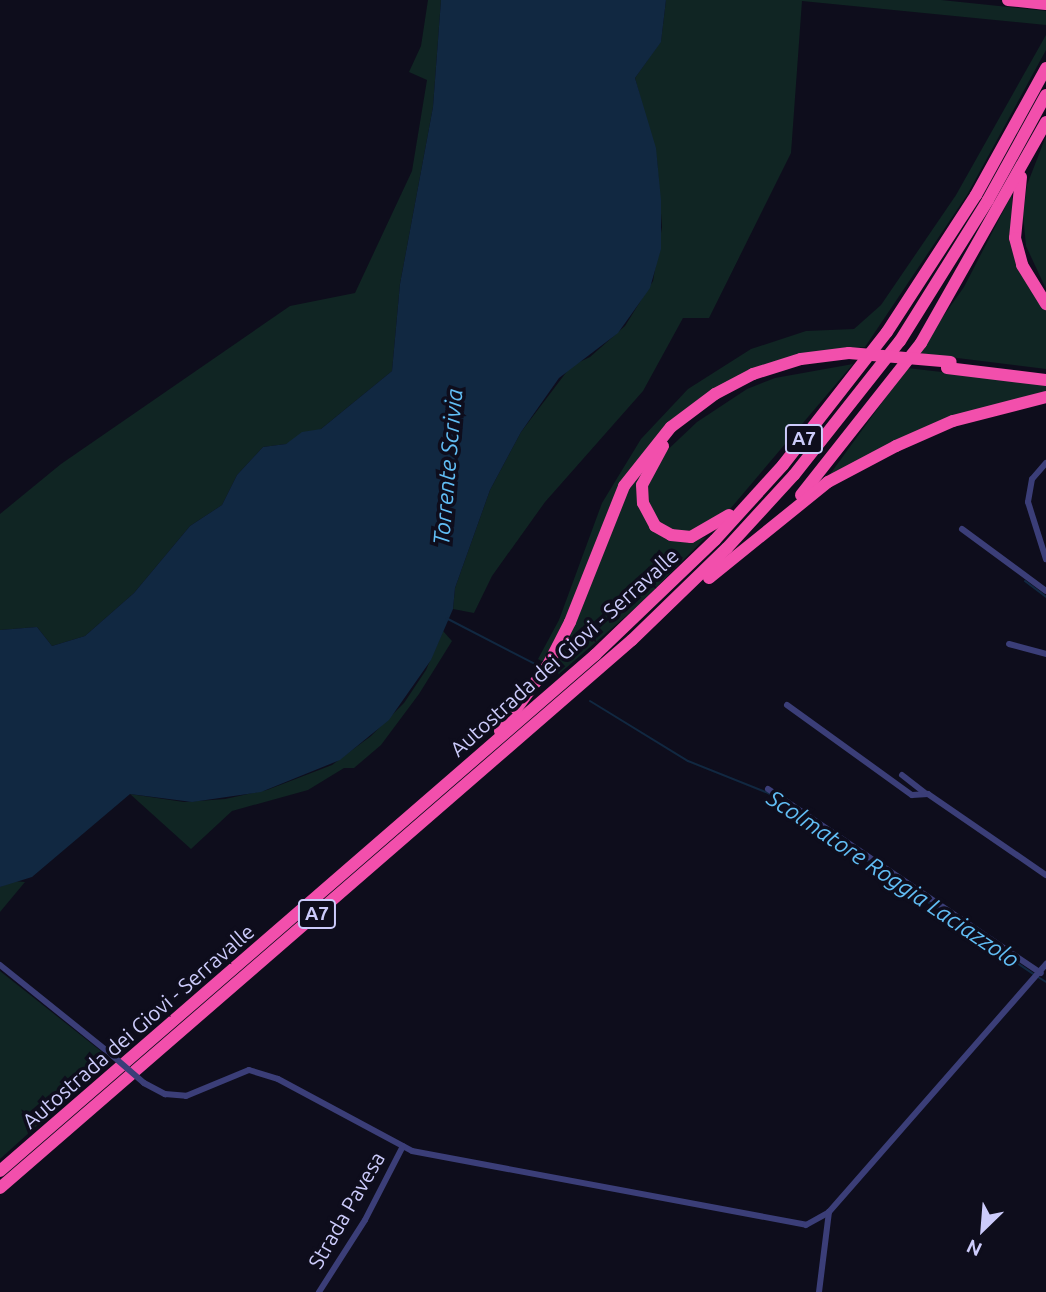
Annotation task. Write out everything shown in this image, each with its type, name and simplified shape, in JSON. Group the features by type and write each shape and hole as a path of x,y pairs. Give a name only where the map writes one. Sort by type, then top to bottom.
{"highway":[{"path":"1008,0 1046,4"},
{"name":"Autostrada dei Giovi - Serravalle","path":"0,1171 640,614 783,465 843,392 926,274 1046,68"},
{"name":"Autostrada dei Giovi - Serravalle","path":"0,1188 632,640 735,540 854,401 938,282 1046,95"},
{"path":"782,516 822,472 921,343 1046,122"},
{"path":"1036,141 1019,183 1015,238 1022,265 1046,304"},
{"path":"783,465 723,520 691,537 662,530 643,503 642,485 655,458 681,427 716,401 781,371 850,357"},
{"path":"487,748 557,648 624,486 671,427 715,394 753,374 801,359 850,357 1046,373"},
{"path":"949,365 1046,380"},
{"path":"632,640 782,516 828,482 895,446 953,421 1046,397"}],"street":[{"path":"1046,463 1032,479 1028,502 1046,559"},
{"path":"962,529 1046,591"},
{"path":"1009,644 1046,654"},
{"path":"788,705 912,795 926,793"},
{"path":"902,775 1046,875"},
{"path":"768,789 1038,976"},
{"path":"0,965 145,1083 165,1094 186,1096 249,1070 278,1079 403,1146 796,1224 811,1224 829,1212 1046,964"},
{"name":"Strada Pavesa","path":"320,1292 365,1220 403,1146"},
{"path":"819,1292 829,1212"}],"green space":[{"path":"428,0 441,0 433,107 400,284 392,371 321,429 286,444 263,447 237,475 222,505 190,526 134,593 85,636 52,646 37,627 0,630 0,514 61,464 290,306 355,293 412,171 427,80 409,72 421,46"},
{"path":"666,0 941,0 1046,11 1046,25 802,1 791,153 709,318 683,318 643,391 545,502 492,576 474,613 453,609 455,588 490,490 521,432 571,366 590,357 625,326 653,281 662,227 657,160 635,78 661,41"},
{"path":"1046,35 1046,50 967,195 865,347 840,349 708,394 610,505 580,589 543,662 538,659 559,620 602,503 641,439 688,389 751,349 806,331 854,329 881,305 956,195"},
{"path":"1046,136 1046,289 1026,246 1023,215 1027,185"},
{"path":"1012,194 1012,238 1046,309 1046,369 917,353 964,287"},
{"path":"853,364 725,515 696,531 670,531 655,521 647,507 647,484 660,457 697,422 747,389 775,378"},
{"path":"907,368 1046,384 1046,393 935,423 828,477"},
{"path":"649,459 645,518 693,541 706,537 640,604 559,674 551,669 575,624 622,500"},
{"path":"443,631 452,641 419,694 381,745 354,768 344,768 308,790 232,811 191,849 130,794 184,802 225,799 267,790 332,765 371,736 404,703 426,670"},
{"path":"13,881 25,882 0,912 0,887"},
{"path":"0,971 111,1059 0,1159"}],"water":[{"name":"Torrente Scrivia","path":"441,0 666,0 661,42 635,78 656,148 661,200 661,249 650,288 618,333 559,378 521,432 490,490 455,588 453,609 431,660 389,720 340,760 261,792 192,802 130,794 32,877 0,887 0,630 37,627 52,646 85,636 134,593 190,526 222,505 237,475 263,447 286,444 302,432 321,429 392,371 400,284 433,107"}],"waterway":[{"path":"1025,581 1046,597"},
{"name":"Scolmatore Roggia Laciazzolo","path":"446,618 535,664"},
{"name":"Scolmatore Roggia Laciazzolo","path":"590,701 688,761 768,793 1033,974"},
{"name":"Scolmatore Roggia Laciazzolo","path":"1038,977 1046,982"}]}
